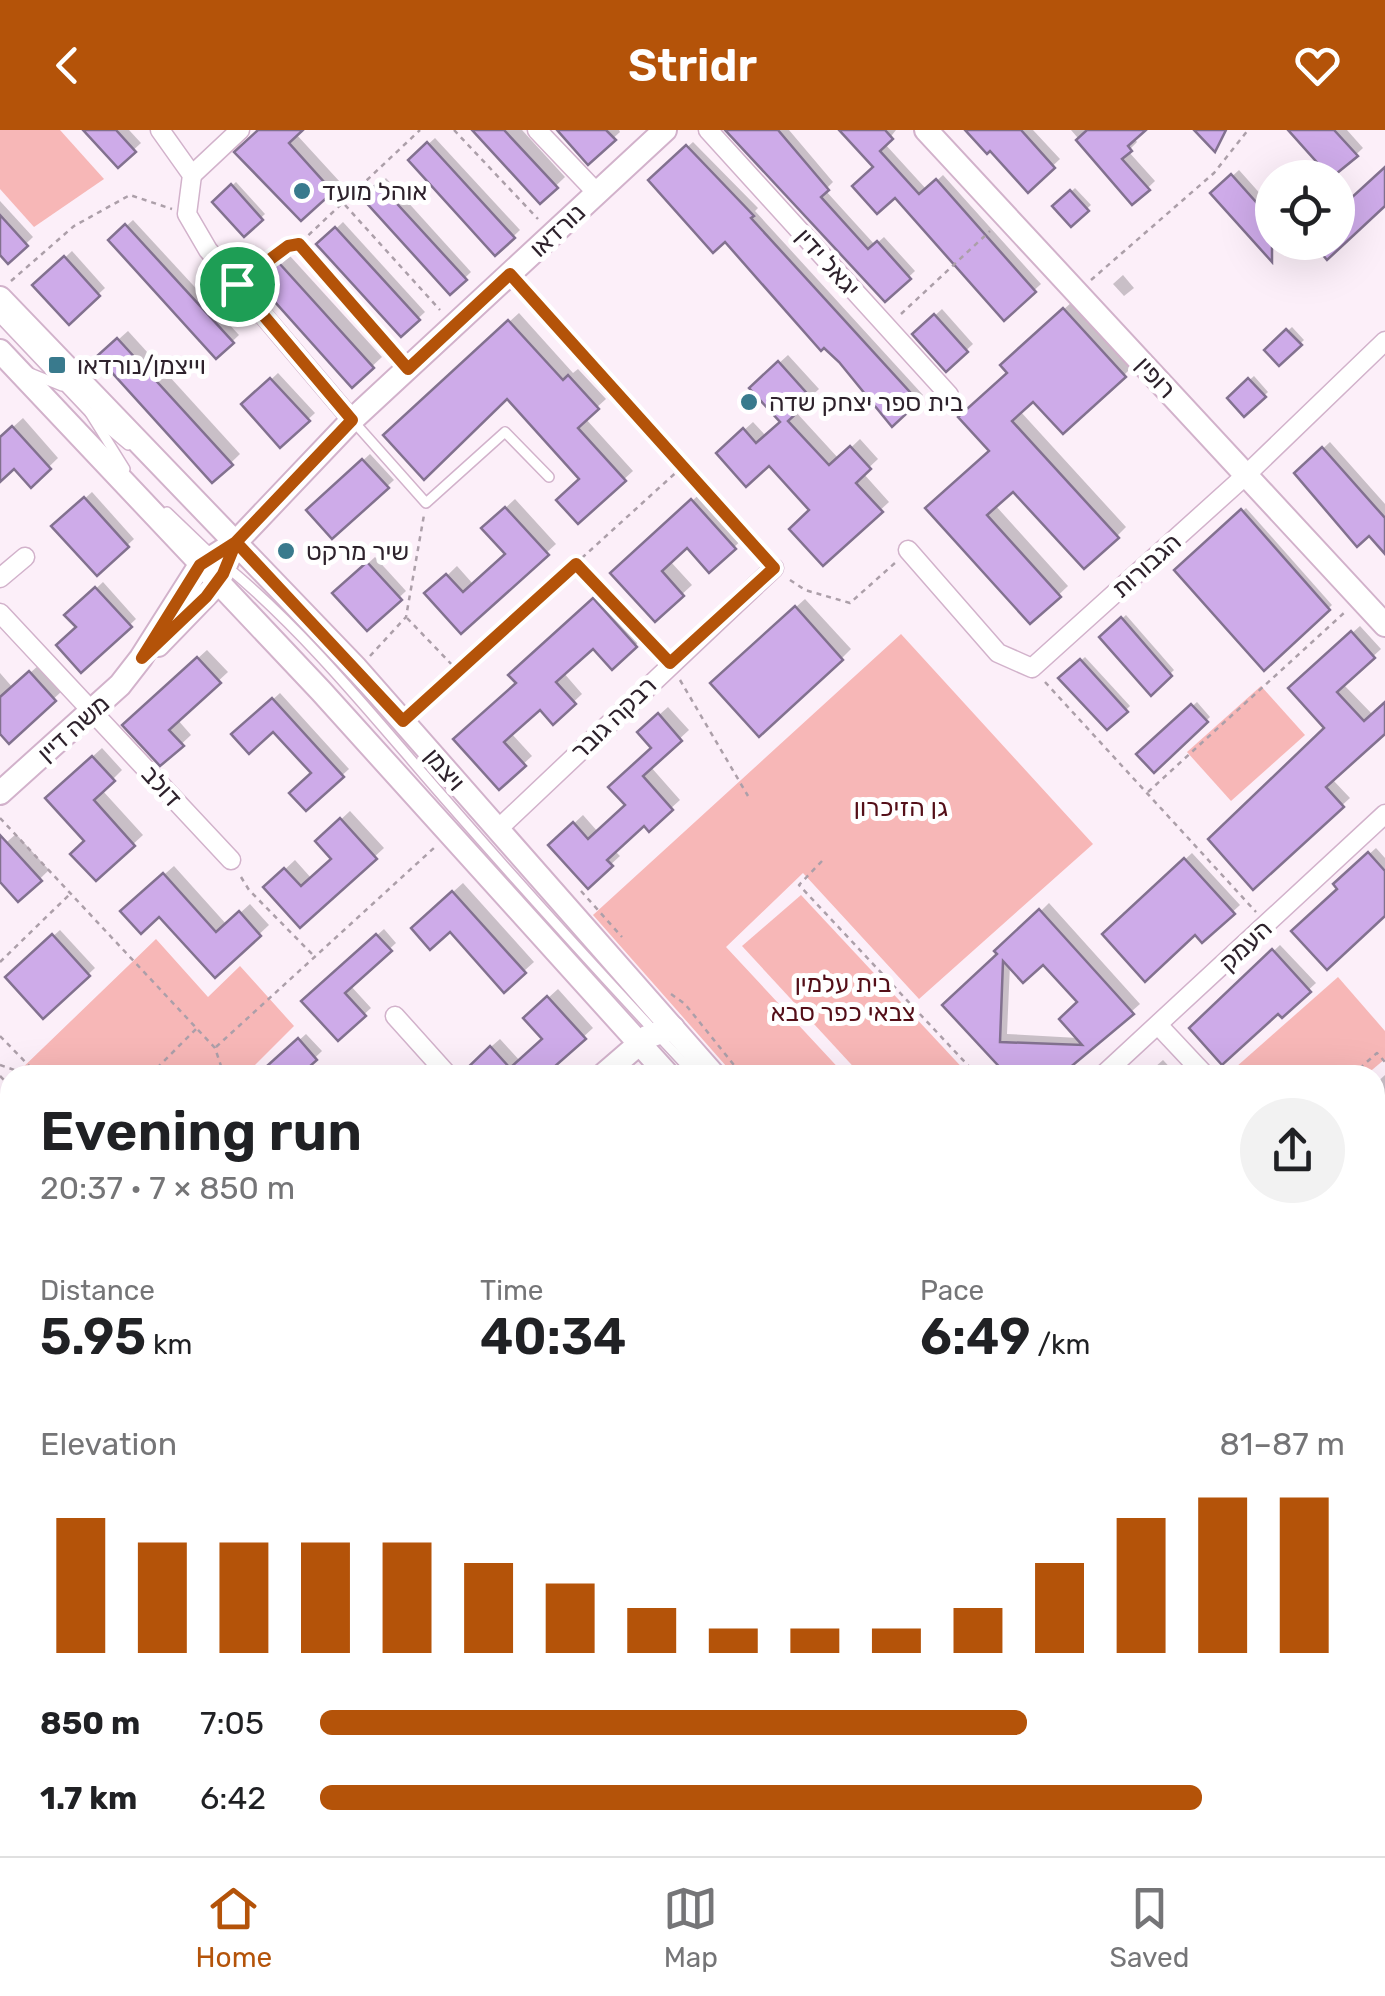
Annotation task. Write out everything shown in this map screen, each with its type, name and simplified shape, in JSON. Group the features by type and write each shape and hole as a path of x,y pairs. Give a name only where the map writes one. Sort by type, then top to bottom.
{"main road":[{"name":"רופין","path":"926,130 1385,625"},
{"name":"נורדאו","path":"236,542 352,420 658,132"},
{"name":"ויצמן","path":"0,294 403,721 497,830 656,1035 665,1065"},
{"name":"ויצמן","path":"8,359 214,568 244,612 321,690 450,834 656,1035 700,1065"},
{"name":"משה דיין","path":"0,792 94,711 236,542"},
{"name":"משה דיין","path":"142,658 185,620 214,568"},
{"path":"185,620 215,608 244,612"},
{"path":"616,1065 656,1035"}],"street":[{"path":"160,130 192,175"},
{"path":"240,130 192,175 187,214 208,250 352,420"},
{"path":"537,130 597,193"},
{"name":"יגאל ידין","path":"708,130 948,395"},
{"name":"הגבורות","path":"1032,668 1246,475 1385,341"},
{"path":"908,550 998,653 1032,668"},
{"path":"0,578 25,557"},
{"name":"רבקה גובר","path":"497,830 774,568"},
{"name":"דולב","path":"0,613 231,860"},
{"name":"העמק","path":"1114,1065 1385,814"},
{"path":"394,1016 439,1065"},
{"path":"1159,1026 1196,1065"}],"lane":[{"path":"0,318 118,438 157,460"},
{"path":"8,359 65,387"},
{"path":"90,412 128,472 214,568 246,583 384,729 580,954 685,1065"},
{"path":"352,420 426,504 505,432 550,477"},
{"path":"236,542 246,583"},
{"path":"580,954 656,1035"}],"path":[{"path":"237,284 288,246 299,244 420,130"},
{"path":"454,130 552,234"},
{"path":"1076,292 1214,173 1248,130"},
{"path":"0,294 74,226 130,195 187,214"},
{"path":"344,204 454,326"},
{"path":"887,327 1006,216"},
{"path":"299,244 408,369"},
{"path":"510,274 774,568 805,590 850,603 908,550"},
{"path":"403,721 682,467"},
{"path":"356,668 406,618 426,504"},
{"path":"576,564 670,663 748,796"},
{"path":"1147,793 1360,598"},
{"path":"406,618 458,671"},
{"path":"1032,668 1267,924"},
{"path":"0,818 215,1048 221,1065"},
{"path":"215,1048 450,834"},
{"path":"231,860 248,890 314,956"},
{"path":"822,862 799,885 967,1065"},
{"path":"0,962 70,894"},
{"path":"160,1065 196,1028"},
{"path":"0,1036 28,1065"},
{"path":"1363,1065 1377,1053 1385,1062"}],"green space":[{"path":"0,130 60,130 104,179 34,227 0,189"},
{"name":"גן הזיכרון","path":"901,634 1093,844 919,999 803,873 726,947 836,1065 725,1065 593,915"},
{"path":"1261,686 1305,735 1231,801 1187,752"},
{"name":"בית עלמין צבאי כפר סבא","path":"801,895 960,1065 852,1065 742,946"},
{"path":"156,939 208,997 240,966 294,1026 255,1065 25,1065"},
{"path":"1338,977 1385,1031 1385,1059 1378,1065 1238,1065"}],"building":[{"path":"83,130 116,130 136,152 118,168"},
{"path":"258,130 303,130 289,143 333,192 301,221 234,152"},
{"path":"472,130 504,130 558,188 540,204"},
{"path":"557,130 606,130 616,140 588,165"},
{"path":"725,130 778,130 829,190 821,197 868,249 877,241 911,279 885,302"},
{"path":"839,130 885,130 893,139 880,151 919,194 936,179 1036,292 1004,321 895,198 877,214 852,186 873,167"},
{"path":"965,130 1021,130 1055,168 1028,193"},
{"path":"1087,130 1146,130 1128,146 1132,151 1122,159 1150,190 1132,205 1076,140"},
{"path":"1194,130 1226,130 1215,152"},
{"path":"1288,130 1334,130 1358,156 1353,160 1315,160"},
{"path":"427,142 515,238 495,256 408,160"},
{"path":"686,145 919,402 892,427 839,362 824,348 821,351 725,242 713,253 648,180"},
{"path":"1385,167 1385,206 1355,234 1355,194"},
{"path":"1231,174 1255,201 1255,243 1210,193"},
{"path":"378,183 467,280 450,295 362,198"},
{"path":"231,184 263,220 244,237 212,202"},
{"path":"1070,190 1089,211 1071,227 1052,206"},
{"path":"0,215 28,246 8,264 0,255"},
{"path":"125,224 234,343 216,359 108,240"},
{"path":"335,227 420,320 401,337 316,244"},
{"path":"64,256 100,296 69,325 32,285"},
{"path":"279,263 374,368 352,388 258,283"},
{"path":"1063,308 1126,377 1063,434 1033,402 1012,421 1119,538 1084,569 1013,492 987,515 1061,597 1030,624 925,508 989,451 958,417 1007,373 1000,365"},
{"path":"934,314 968,352 946,372 912,334"},
{"path":"508,320 563,380 568,375 599,409 578,428 626,481 578,524 556,500 579,479 507,399 424,480 383,435"},
{"path":"1286,329 1302,345 1279,366 1264,350"},
{"path":"117,338 233,465 212,483 97,356"},
{"path":"778,361 812,399 788,421 829,465 850,446 871,469 856,483 883,512 823,566 789,529 809,510 769,466 746,487 716,453 743,428 756,443 780,422 749,388"},
{"path":"270,378 310,421 280,448 241,404"},
{"path":"1248,378 1266,397 1244,417 1227,398"},
{"path":"12,426 51,469 31,488 14,469 0,482 0,437"},
{"path":"1322,447 1385,518 1385,554 1369,536 1357,547 1294,473"},
{"path":"362,459 389,488 332,539 306,510"},
{"path":"84,497 129,547 97,576 51,526"},
{"path":"691,499 736,549 709,573 687,548 662,571 684,596 655,622 610,573"},
{"path":"505,507 549,555 461,634 424,593 446,574 463,592 505,554 481,528"},
{"path":"1241,509 1330,610 1264,671 1174,570"},
{"path":"367,562 402,600 367,631 332,593"},
{"path":"95,587 132,627 81,673 56,645 76,627 64,615"},
{"path":"593,598 637,647 612,670 593,649 556,682 576,704 553,725 540,710 504,742 526,766 499,790 453,739 516,683 508,675"},
{"path":"795,606 843,660 759,737 710,683"},
{"path":"1121,617 1172,676 1151,696 1099,637"},
{"path":"1351,631 1375,658 1337,692 1364,721 1385,702 1385,734 1326,787 1344,807 1253,890 1208,839 1324,728 1288,688"},
{"path":"197,657 221,683 169,730 184,746 160,766 122,725"},
{"path":"1080,659 1128,712 1107,730 1058,678"},
{"path":"29,671 56,701 9,744 0,734 0,697"},
{"path":"272,698 344,777 306,811 289,793 311,773 273,732 249,754 231,734"},
{"path":"1191,704 1208,722 1154,773 1136,754"},
{"path":"658,713 682,741 643,776 673,810 649,832 644,826 607,860 613,866 588,889 548,845 573,822 588,839 625,805 608,787 651,748 637,732"},
{"path":"92,756 115,781 94,800 135,846 96,881 70,854 84,841 45,798"},
{"path":"340,818 377,859 300,928 263,887 284,868 301,886 331,859 315,841"},
{"path":"0,835 42,881 18,902 0,882"},
{"path":"1368,852 1385,871 1385,916 1327,970 1291,931 1337,889 1333,884"},
{"path":"1184,858 1235,914 1202,943 1195,935 1145,982 1102,934"},
{"path":"163,873 216,932 239,911 261,936 215,978 159,917 141,934 120,911"},
{"path":"452,891 526,973 504,993 450,932 430,950 411,928"},
{"path":"1039,909 1134,1014 1073,1065 998,1065 942,1005 997,954 994,951","holes":["1003,961 1023,983 1043,965 1077,1002 1059,1019 1082,1045 1000,1042"]},
{"path":"52,934 90,976 43,1019 5,977"},
{"path":"376,934 392,951 345,993 366,1016 338,1041 301,1001"},
{"path":"1272,949 1311,992 1282,1018 1278,1014 1222,1065 1189,1028"},
{"path":"547,996 586,1039 556,1065 513,1065 542,1039 523,1018"},
{"path":"298,1038 317,1060 311,1065 268,1065"},
{"path":"490,1046 507,1065 470,1065"}],"place":[{"name":"אוהל מועד","path":"302,191"},
{"name":"וייצמן/נורדאו","path":"57,365"},
{"name":"בית ספר יצחק שדה","path":"749,402"},
{"name":"שיר מרקט","path":"286,551"}],"route":[{"path":"237,284 288,246 299,244 408,369 510,274 774,568 670,663 576,564 403,721 236,542 200,565 142,658 218,584 236,542 352,420 237,284"}]}
